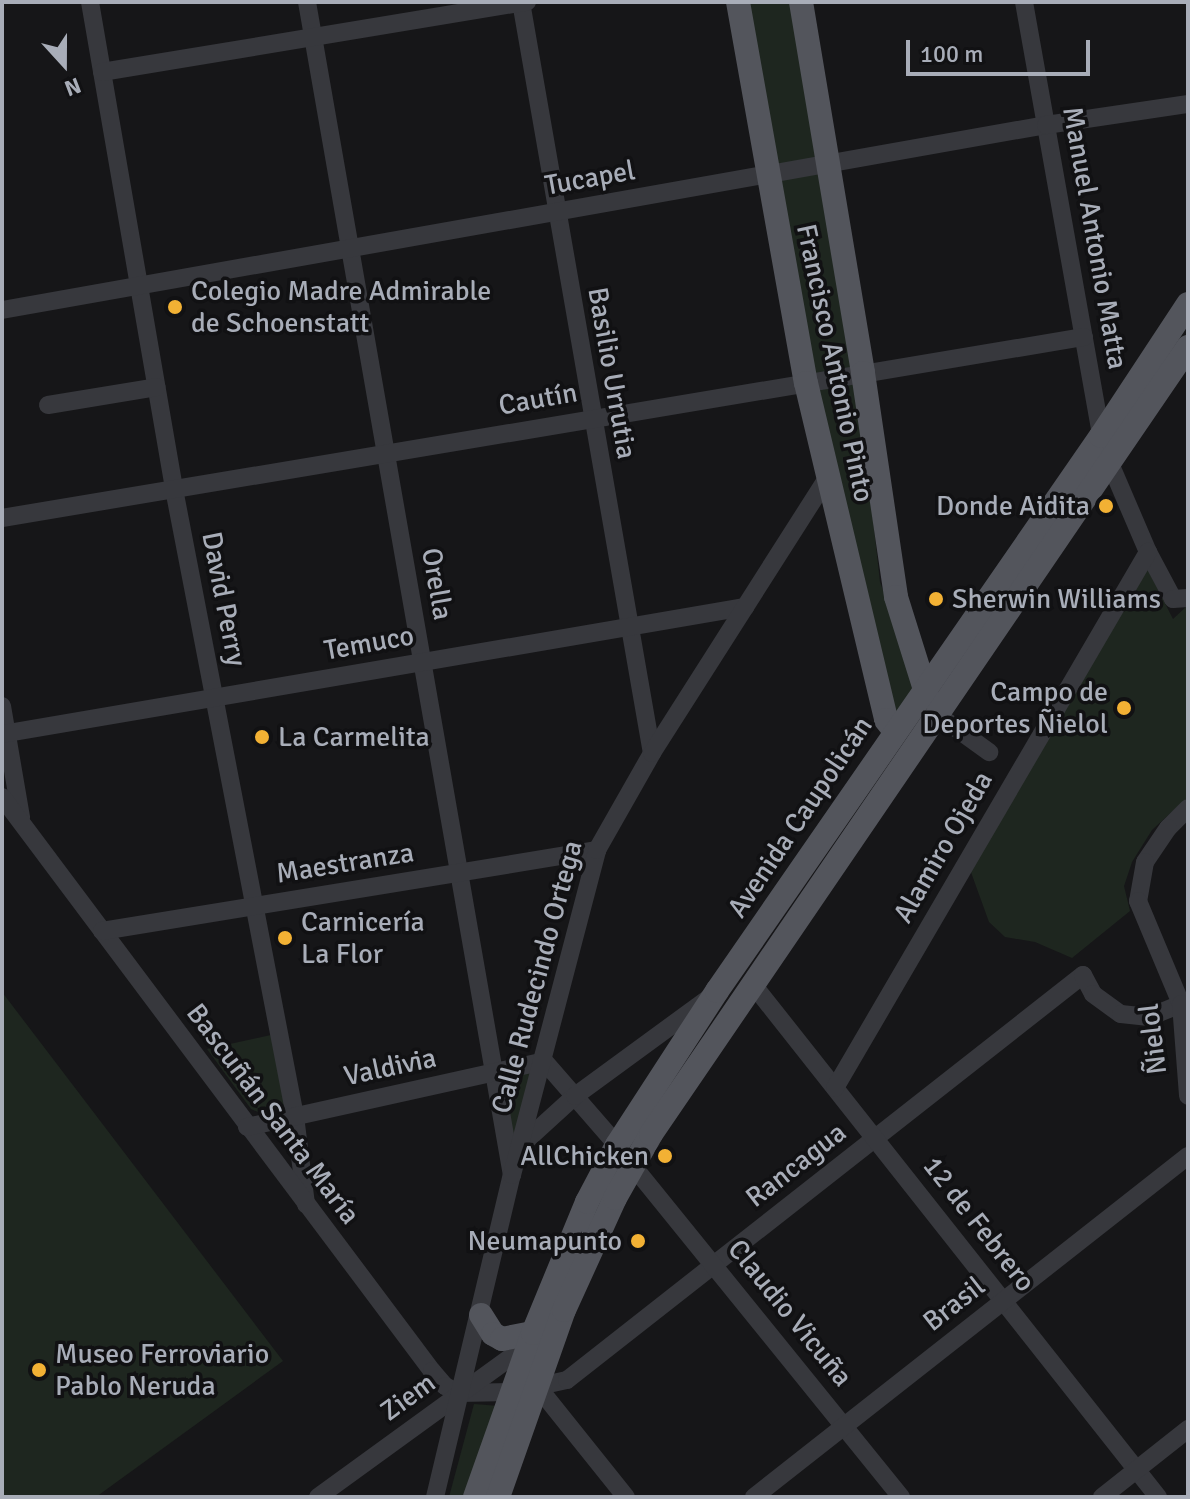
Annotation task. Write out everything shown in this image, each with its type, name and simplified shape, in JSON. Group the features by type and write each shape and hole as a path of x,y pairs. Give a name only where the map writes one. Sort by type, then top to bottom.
{"main road":[{"name":"Francisco Antonio Pinto","path":"738,2 806,383 886,720 894,730"},
{"name":"Francisco Antonio Pinto","path":"801,2 863,373 896,597 926,685 931,720"},
{"name":"Avenida Caupolicán","path":"475,1497 532,1337 587,1202 617,1145 894,730 1107,428 1188,304"},
{"name":"Avenida Caupolicán","path":"498,1497 564,1310 615,1198 651,1134 755,987 931,720 1188,347"},
{"path":"1107,428 1105,442 1109,461"},
{"path":"796,879 815,894"},
{"path":"755,987 749,955 760,929"},
{"path":"615,1198 620,1162 617,1145"},
{"path":"481,1315 493,1334 502,1339 532,1337"}],"street":[{"name":"David Perry","path":"90,2 174,489 252,906 295,1116 306,1207"},
{"name":"Orella","path":"307,2 512,1175"},
{"path":"102,72 313,37 411,11 523,2"},
{"name":"Basilio Urrutia","path":"523,2 591,419 652,753"},
{"name":"Manuel Antonio Matta","path":"1024,2 1084,337 1107,428"},
{"name":"Tucapel","path":"2,310 1046,125 1188,104"},
{"name":"Cautín","path":"2,518 1084,337"},
{"path":"48,405 157,387"},
{"path":"1109,461 1148,552 1173,599 1187,598"},
{"name":"Calle Rudecindo Ortega","path":"435,1497 481,1315 512,1175 597,850 652,753 827,478"},
{"name":"Alamiro Ojeda","path":"835,1088 1148,552"},
{"name":"Temuco","path":"4,733 745,607"},
{"path":"2,706 4,733 22,824"},
{"path":"931,720 989,752"},
{"name":"Bascuñán Santa María","path":"2,797 306,1207 432,1371 445,1386 459,1393"},
{"name":"Ñielol","path":"1188,808 1161,836 1145,862 1138,901 1181,1004 1188,1096"},
{"name":"Maestranza","path":"102,931 597,850"},
{"name":"Rancagua","path":"537,1386 567,1380 1083,975 1093,994 1121,1014 1149,1017 1181,1004"},
{"name":"12 de Febrero","path":"755,987 1158,1497"},
{"path":"520,1146 575,1096 717,991"},
{"path":"544,1061 617,1145"},
{"name":"Valdivia","path":"247,1127 544,1061"},
{"name":"Brasil","path":"754,1497 1188,1156"},
{"name":"Claudio Vicuña","path":"633,1166 901,1497"},
{"name":"Ziem","path":"318,1497 532,1337"},
{"path":"459,1393 512,1392 537,1386 626,1497"},
{"path":"1102,1497 1188,1429"}],"shaded area":[{"path":"743,2 793,2 859,394 880,582 918,688 893,715 816,404"},
{"name":"Campo de Deportes Ñielol","path":"1145,564 1173,619 1188,605 1188,797 1152,830 1132,862 1124,886 1130,911 1072,958 1035,942 1005,937 989,922 968,864"},
{"path":"2,992 283,1361 96,1497 2,1497"},
{"path":"271,1035 286,1107 258,1112 251,1109 207,1049"},
{"path":"533,1072 515,1144 499,1078"},
{"path":"474,1404 499,1406 465,1497 449,1497"}],"place":[{"name":"Colegio Madre Admirable de Schoenstatt","path":"175,307"},
{"name":"Donde Aidita","path":"1106,506"},
{"name":"Sherwin Williams","path":"936,599"},
{"name":"Campo de Deportes Ñielol","path":"1124,708"},
{"name":"La Carmelita","path":"262,737"},
{"name":"Carnicería La Flor","path":"285,938"},
{"name":"AllChicken","path":"665,1156"},
{"name":"Neumapunto","path":"638,1241"},
{"name":"Museo Ferroviario Pablo Neruda","path":"39,1370"}]}
